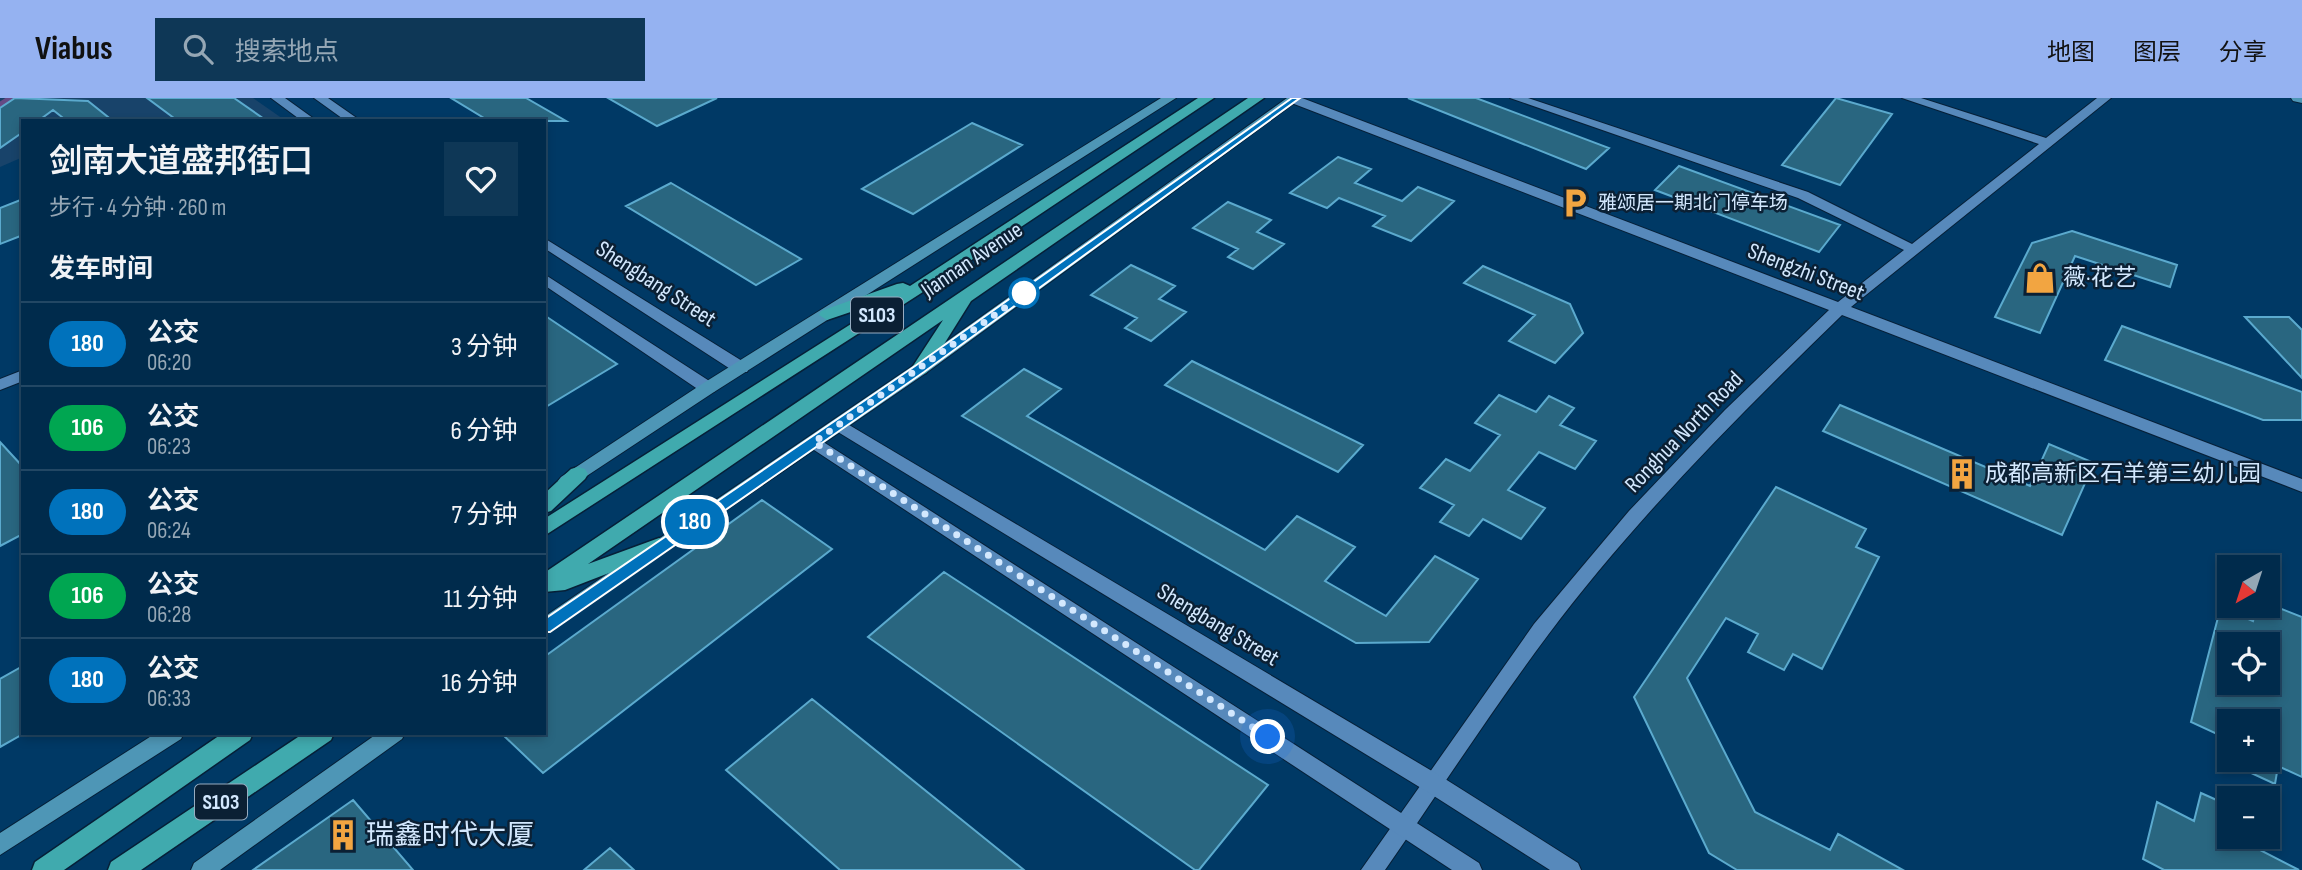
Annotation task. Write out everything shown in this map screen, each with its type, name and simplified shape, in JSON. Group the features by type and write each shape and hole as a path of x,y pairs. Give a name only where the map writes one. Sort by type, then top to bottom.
{"highway":[{"name":"Jiannan Avenue","path":"546,528 934,278 1207,98"},
{"name":"Jiannan Avenue","path":"546,586 1256,98"},
{"path":"827,315 934,278"},
{"path":"920,369 968,295"},
{"path":"546,504 578,474"},
{"path":"546,586 659,546"},
{"name":"S103","path":"44,870 239,735"},
{"name":"S103","path":"120,870 320,735"}],"main road":[{"path":"546,495 708,388 1170,98"},
{"path":"2297,98 2302,99"},
{"path":"546,626 920,369 1294,99"},
{"path":"0,845 171,735"},
{"path":"202,870 392,735"}],"street":[{"path":"277,98 308,119"},
{"path":"320,98 352,119"},
{"path":"1516,98 1803,195 1914,250"},
{"path":"1908,98 2048,143"},
{"name":"Ronghua North Road","path":"1372,870 1541,629 1635,516 1731,414 1839,309 2105,98"},
{"name":"Shengzhi Street","path":"1294,99 2302,486"},
{"name":"Shengbang Street","path":"546,243 741,368"},
{"path":"546,279 708,388"},
{"path":"0,385 21,376"},
{"name":"Shengbang Street","path":"839,425 1434,784 1570,870"},
{"path":"814,442 1471,870"}],"shaded area":[{"path":"0,98 253,98 283,119 21,119 21,158 0,167"}],"building":[{"path":"15,98 88,101 110,119 64,119 53,110 41,119 21,119 21,133 0,148 0,108"},
{"path":"147,98 234,98 264,119 175,119"},
{"path":"451,98 526,98 566,121 546,119 486,119"},
{"path":"608,98 717,98 657,126"},
{"path":"1408,98 1476,98 1609,148 1586,169"},
{"path":"1836,98 1892,114 1840,185 1782,165"},
{"path":"972,123 1022,145 913,214 862,189"},
{"path":"1338,157 1371,169 1355,183 1402,201 1418,187 1454,201 1411,241 1373,226 1385,216 1339,198 1327,208 1290,193"},
{"path":"1679,166 1840,225 1819,252 1655,190"},
{"path":"671,183 801,259 756,285 626,206"},
{"path":"21,200 21,236 0,244 0,208"},
{"path":"1228,202 1271,220 1257,232 1284,244 1253,269 1228,257 1238,249 1193,228"},
{"path":"2072,231 2177,265 2170,287 2075,256 2040,333 1995,317 2032,243"},
{"path":"1131,265 1175,286 1159,299 1186,312 1151,341 1125,328 1137,318 1091,295"},
{"path":"1483,266 1570,304 1583,333 1555,363 1509,341 1535,315 1464,283"},
{"path":"546,316 617,364 546,407"},
{"path":"2245,317 2289,317 2302,330 2302,378"},
{"path":"2122,326 2302,392 2302,420 2263,420 2105,360"},
{"path":"1192,361 1363,445 1338,472 1165,385"},
{"path":"1024,369 1061,389 1027,416 1265,550 1297,516 1355,547 1325,581 1386,616 1435,556 1478,579 1429,642 1356,643 962,416"},
{"path":"1499,395 1536,412 1549,396 1574,408 1560,425 1596,441 1575,469 1539,452 1508,490 1545,508 1521,539 1483,519 1469,536 1440,522 1454,505 1420,488 1446,459 1470,471 1500,435 1475,423"},
{"name":"成都高新区石羊第三幼儿园","path":"1840,405 2030,486 2049,444 2094,463 2062,535 1823,431"},
{"path":"0,442 21,465 21,535 0,546"},
{"path":"1776,487 1866,529 1856,547 1879,557 1822,669 1793,654 1784,670 1748,652 1758,634 1726,618 1687,678 1755,812 1830,850 1838,834 1903,870 1737,870 1709,853 1634,697"},
{"path":"762,500 832,549 543,773 503,735 546,735 546,656"},
{"path":"944,572 1268,785 1199,870 1195,870 868,637"},
{"path":"2280,608 2302,617 2302,777 2280,767 2280,709 2217,709 2217,734 2191,722 2218,618 2246,618 2253,621 2254,618 2280,618"},
{"path":"21,667 21,735 0,747 0,679"},
{"path":"812,699 1024,870 840,870 726,770"},
{"path":"2249,772 2277,772 2275,784"},
{"path":"2201,793 2217,800 2217,849 2258,849 2299,870 2164,870 2143,859 2157,802 2194,821"},
{"name":"瑞鑫时代大厦","path":"353,800 413,870 253,870"},
{"path":"610,848 634,870 584,870"}],"waterway":[{"path":"0,105 11,98"}],"bus line":[{"name":"180","path":"546,626 920,369 1295,98"}],"place":[{"name":"雅颂居一期北门停车场","path":"1575,203"},
{"name":"薇·花艺","path":"2040,278"},
{"name":"成都高新区石羊第三幼儿园","path":"1962,474"},
{"name":"瑞鑫时代大厦","path":"343,835"}],"route":[{"path":"1024,293 1030,290 814,442 1268,737"}]}
